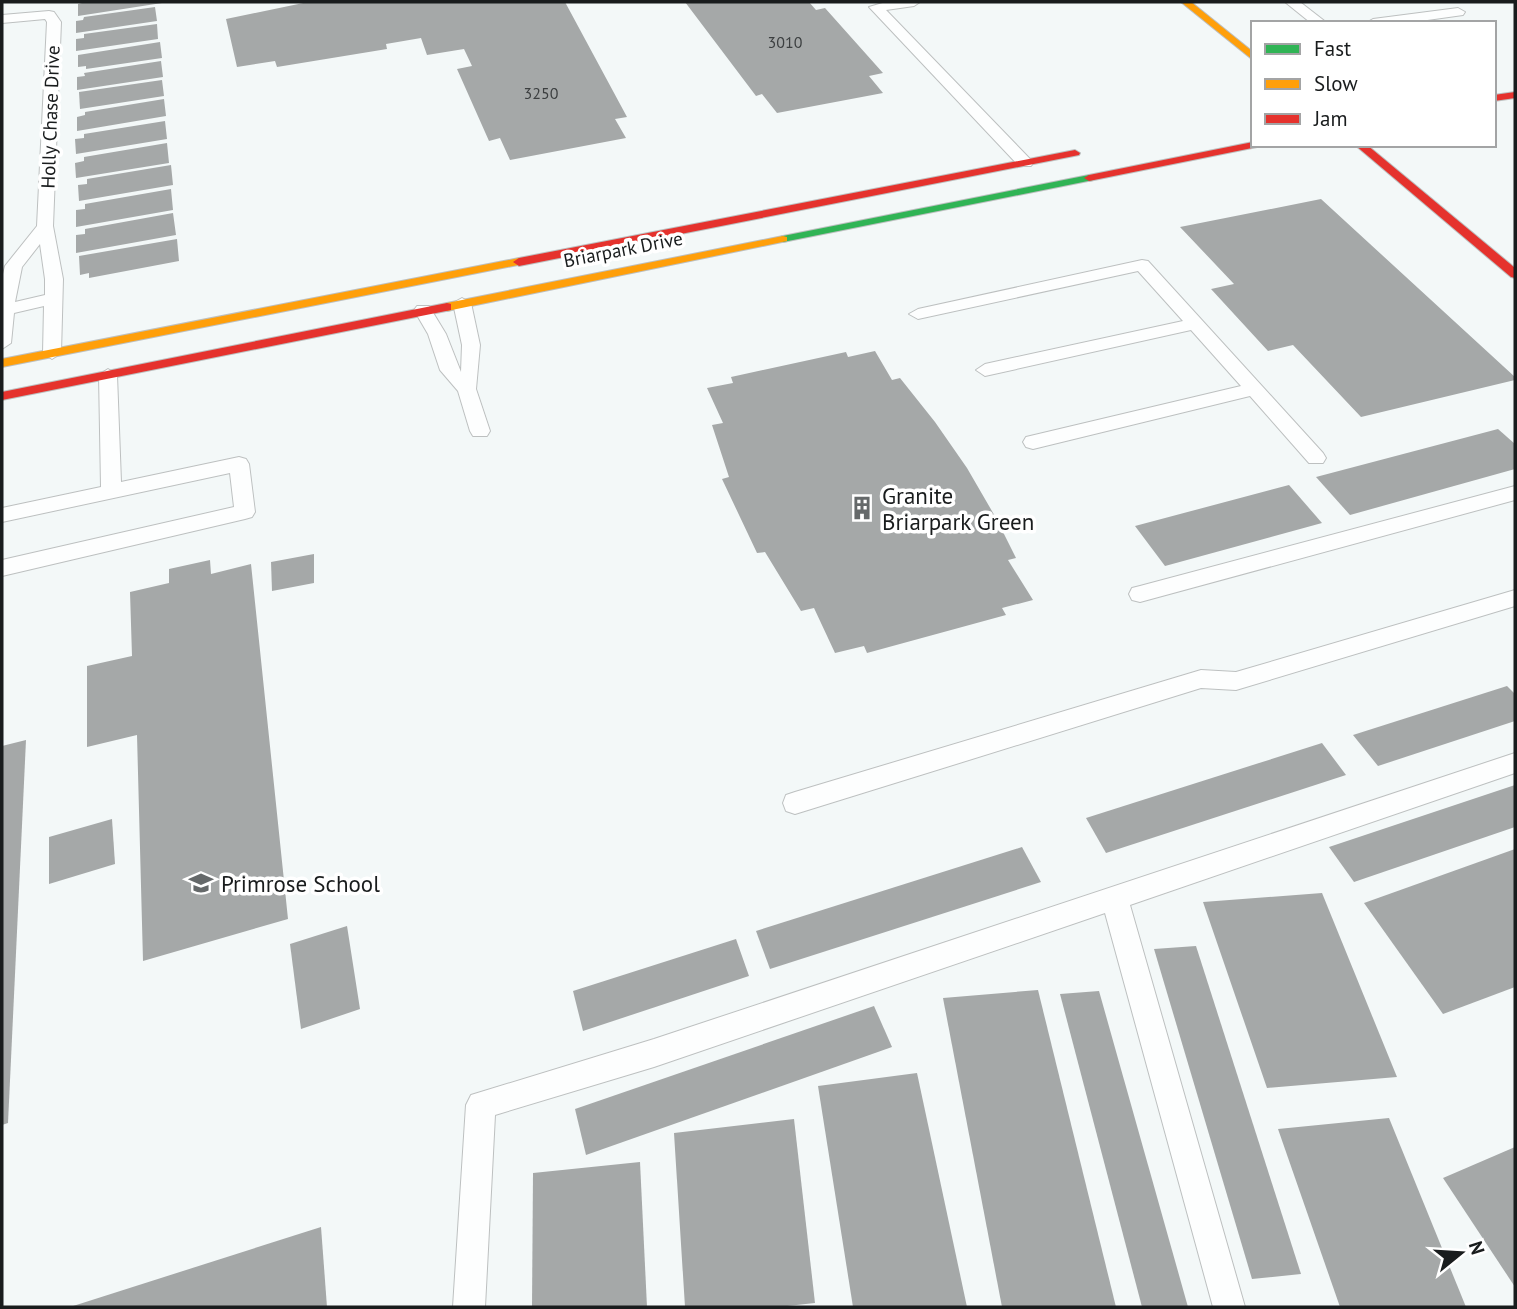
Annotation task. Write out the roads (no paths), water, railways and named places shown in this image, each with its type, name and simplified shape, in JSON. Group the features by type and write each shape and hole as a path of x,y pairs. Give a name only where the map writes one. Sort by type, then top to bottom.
{"street":[{"path":"1186,2 1251,55"},
{"path":"1496,98 1515,95"},
{"name":"Briarpark Drive","path":"2,396 1251,145"},
{"path":"1362,147 1515,274"},
{"name":"Briarpark Drive","path":"2,363 1092,150"}],"lane":[{"path":"914,2 876,8 1025,163"},
{"path":"1292,2 1317,21"},
{"path":"1388,21 1458,12 1443,2"},
{"name":"Holly Chase Drive","path":"2,19 36,14 49,15 54,22 46,226 54,279 51,354"},
{"path":"2,343 8,286 15,266 46,226"},
{"path":"918,314 1142,265 1316,458"},
{"path":"5,309 53,299"},
{"path":"462,303 473,343 473,365 467,389"},
{"path":"424,310 437,334 449,370 467,389 480,431"},
{"path":"985,370 1195,324"},
{"path":"108,375 111,491"},
{"path":"1033,442 1254,388"},
{"path":"2,515 239,464 245,512 2,568"},
{"path":"1140,594 1515,493"},
{"path":"795,803 1201,680 1236,681 1515,598"},
{"path":"469,1307 481,1105 654,1053 1115,900 1515,763"},
{"path":"1115,900 1229,1307"}],"place":[{"name":"Granite Briarpark Green","path":"862,508"},
{"name":"Primrose School","path":"201,883"}]}
